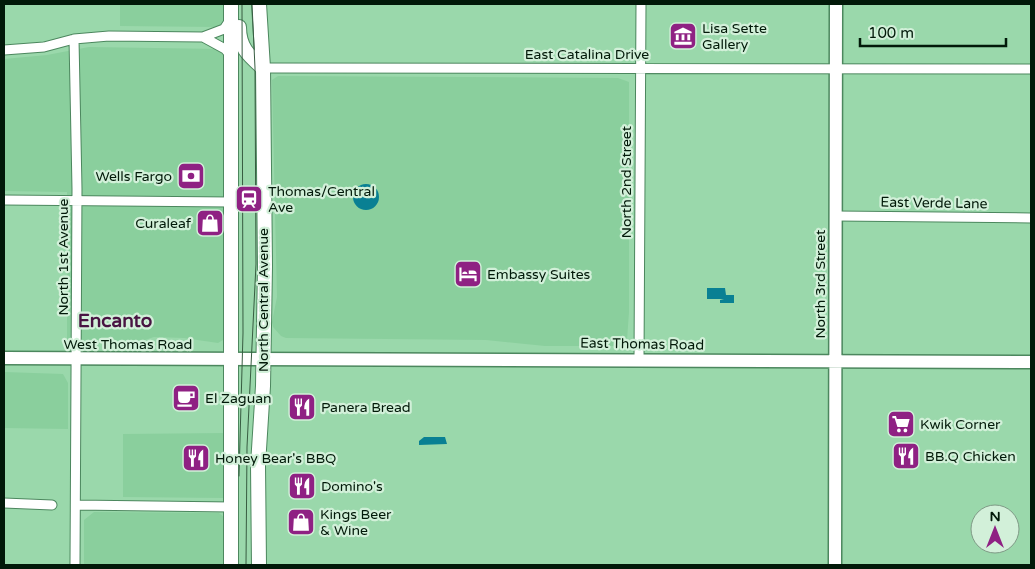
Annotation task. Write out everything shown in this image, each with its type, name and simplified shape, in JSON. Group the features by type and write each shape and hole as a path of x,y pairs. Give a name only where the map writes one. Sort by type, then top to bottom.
{"main road":[{"name":"North Central Avenue","path":"259,565 258,360 263,68 260,4"},
{"name":"North 3rd Street","path":"836,4 836,565"},
{"path":"234,8 239,40 243,48 263,68"},
{"path":"231,565 231,202 234,8"},
{"name":"West Thomas Road","path":"4,358 258,360"},
{"name":"East Thomas Road","path":"258,360 1031,362"}],"street":[{"name":"North 2nd Street","path":"639,360 640,4"},
{"path":"4,50 44,47 74,39 109,36 203,37 224,30 234,8"},
{"path":"203,37 225,49 232,57"},
{"name":"North 1st Avenue","path":"74,39 77,201 75,565"},
{"name":"East Catalina Drive","path":"263,68 1031,70"},
{"path":"4,200 231,202"},
{"name":"East Verde Lane","path":"836,216 1031,218"},
{"path":"4,503 52,505"},
{"path":"76,505 231,507"}],"shaded area":[{"path":"120,4 226,4 227,19 222,26 217,27 120,26"},
{"path":"89,47 220,49 226,52 226,335 218,343 184,338 154,337 142,341 67,340 67,192 4,191 4,59 47,55"},
{"path":"278,76 618,78 629,82 629,312 627,340 613,346 545,346 486,340 286,338 281,336 273,327 272,322 277,297 272,80"},
{"path":"4,372 63,374 68,383 68,429 4,428"},
{"path":"227,433 225,497 123,497 123,434"},
{"path":"94,512 219,513 226,519 227,565 84,565 84,520"}],"water":[{"path":"366,184 375,188 379,197 375,206 366,210 357,206 353,197 357,188"},
{"path":"707,288 725,288 726,295 734,295 734,303 720,303 720,300 724,299 707,299"},
{"path":"424,437 445,437 447,444 419,445 419,441"}],"tram line":[{"path":"239,476 243,333 242,4"},
{"path":"246,565 247,447 256,264 255,68 252,4"}],"place":[{"name":"Lisa Sette Gallery","path":"683,36"},
{"name":"Wells Fargo","path":"191,176"},
{"name":"Thomas/Central Ave","path":"249,199"},
{"name":"Curaleaf","path":"210,223"},
{"name":"Embassy Suites","path":"468,274"},
{"name":"El Zaguan","path":"186,398"},
{"name":"Panera Bread","path":"302,407"},
{"name":"Kwik Corner","path":"901,424"},
{"name":"BB.Q Chicken","path":"906,456"},
{"name":"Honey Bear's BBQ","path":"196,458"},
{"name":"Domino's","path":"302,486"},
{"name":"Kings Beer & Wine","path":"301,522"}],"district":[{"name":"Encanto","path":"115,321"}]}
